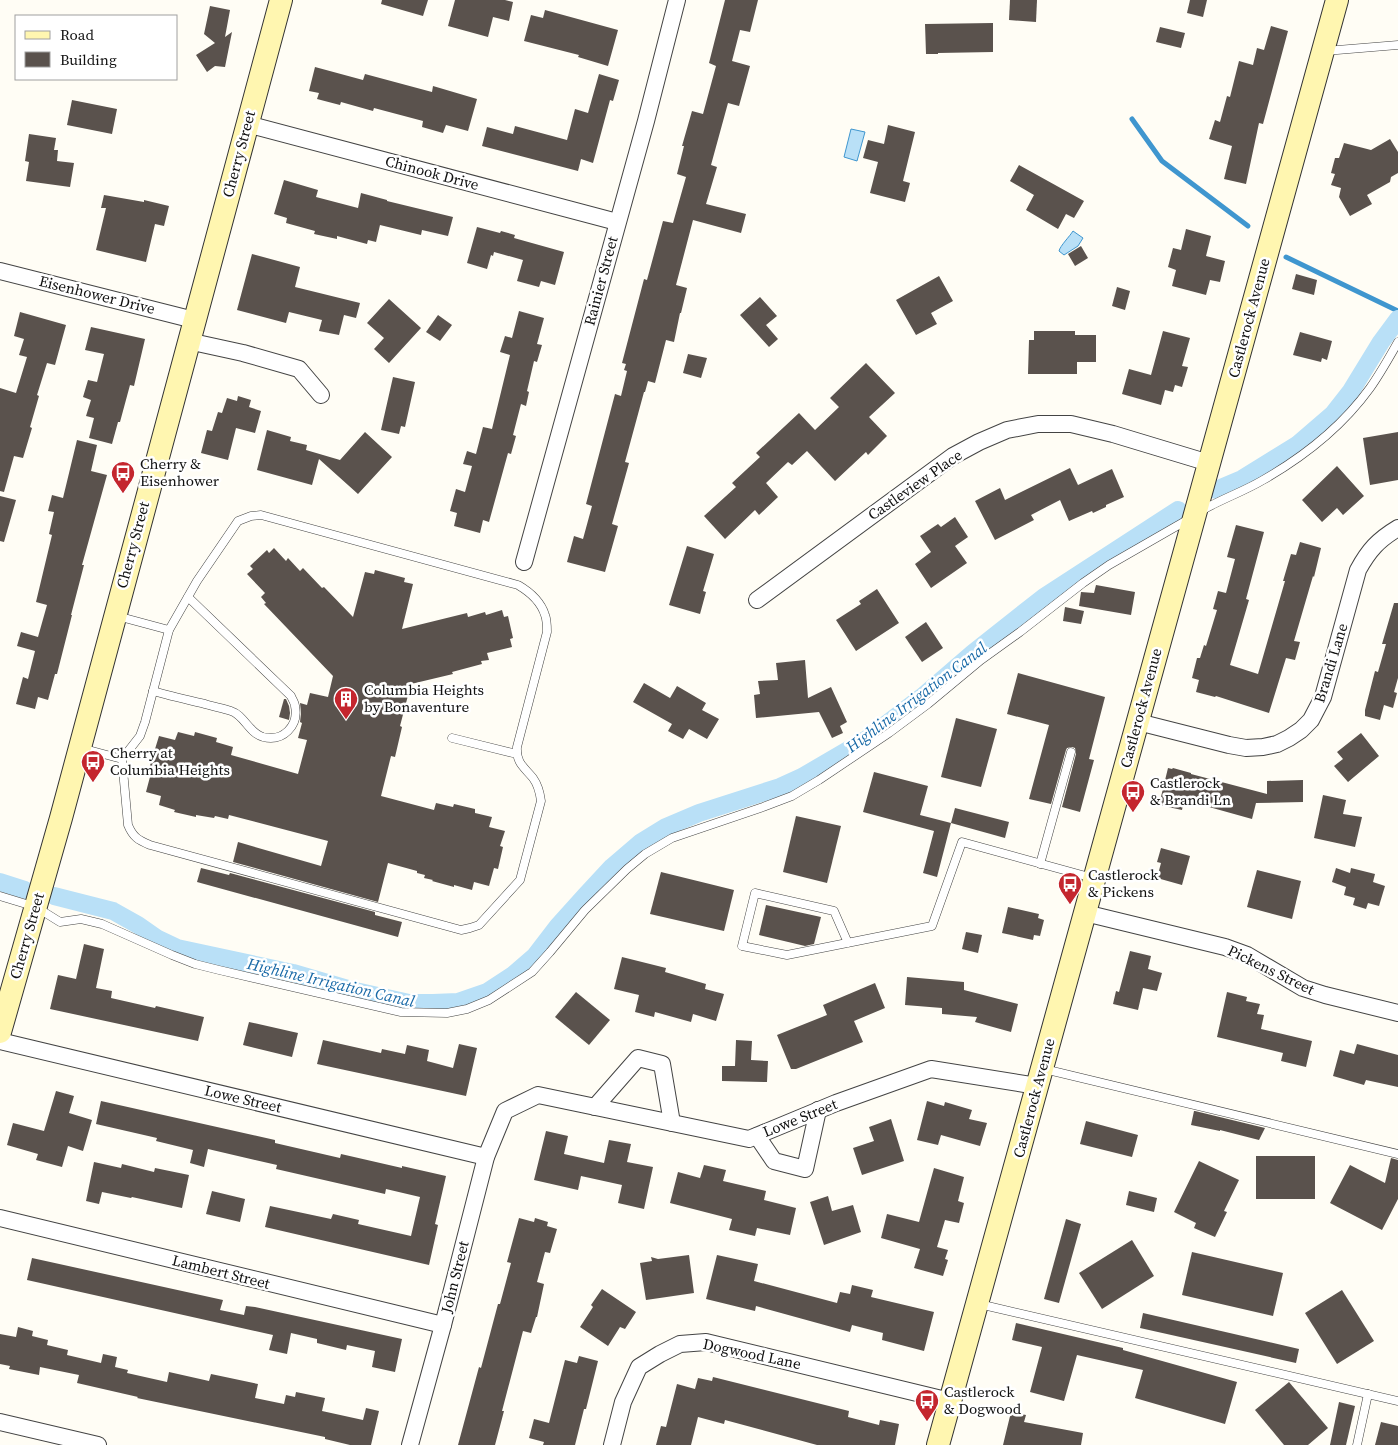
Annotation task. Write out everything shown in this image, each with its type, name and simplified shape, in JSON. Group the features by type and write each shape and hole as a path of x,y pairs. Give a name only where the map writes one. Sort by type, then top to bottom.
{"street":[{"name":"Cherry Street","path":"0,1032 36,907 280,0"},
{"name":"Castlerock Avenue","path":"938,1445 1337,0"},
{"name":"Rainier Street","path":"524,562 617,222 674,1"},
{"name":"Chinook Drive","path":"247,124 617,222"},
{"name":"Eisenhower Drive","path":"0,271 191,330 243,353 298,369 321,395"},
{"name":"Castleview Place","path":"757,600 953,456 978,442 1007,430 1038,424 1071,424 1113,434 1209,463"},
{"name":"Brandi Lane","path":"1138,722 1246,748 1277,744 1301,730 1311,720 1323,697 1358,570 1365,557 1376,544 1387,534 1398,528"},
{"name":"Pickens Street","path":"1085,913 1225,947 1247,955 1302,988 1398,1013"},
{"name":"Lowe Street","path":"0,1041 486,1157"},
{"path":"595,1107 638,1058 662,1064 672,1123"},
{"name":"Lowe Street","path":"505,1111 538,1095 749,1139 818,1110 931,1069 1040,1077"},
{"path":"757,1136 774,1161 805,1169 818,1110"},
{"name":"John Street","path":"410,1445 486,1157 505,1111"},
{"name":"Lambert Street","path":"0,1218 443,1325"},
{"name":"Dogwood Lane","path":"612,1445 623,1402 639,1367 680,1344 706,1342 950,1401"},
{"path":"0,1422 98,1445"}],"lane":[{"path":"1323,51 1398,44"},
{"path":"0,896 36,907 60,922 81,920 102,924 194,964 401,1012 447,1013 466,1009 490,1000 532,972 586,910 627,869 645,854 672,838 792,796 819,780 928,704 980,660 1020,632 1083,583 1214,503 1262,481 1314,447 1335,429 1371,387 1398,342"},
{"path":"251,516 261,516 518,585 528,590 537,600 546,616 547,632 517,747 517,754 521,764 534,779 541,801 520,880 479,925 461,930 150,845 132,834 128,825 122,759 140,736 169,630 188,597 238,521 251,516"},
{"path":"153,691 234,712 255,733 262,737 280,737 291,728 295,715 295,706 291,696 188,597"},
{"path":"114,615 169,630"},
{"path":"452,738 517,754"},
{"path":"79,748 122,759"},
{"path":"1040,864 1071,752"},
{"path":"848,943 834,911 754,893 742,946 787,955 848,943 932,926 962,842 1095,878"},
{"path":"1040,1077 1398,1154"},
{"path":"977,1304 1398,1400"},
{"path":"1357,1445 1368,1394"}],"water":[{"path":"851,129 865,132 857,161 844,157"},
{"path":"1073,231 1083,238 1078,246 1064,255 1059,251"}],"building":[{"path":"382,0 428,0 423,16 381,4"},
{"path":"455,0 505,0 513,2 509,21 493,17 488,37 448,26"},
{"path":"725,0 758,0 750,32 740,30 732,61 750,66 739,106 728,103 711,165 717,167 706,204 746,214 741,233 693,220 676,285 687,288 674,342 666,340 655,383 648,381 644,392 625,462 629,463 612,524 618,526 605,572 567,562 574,536 583,539 592,506 586,504 615,394 621,396 627,371 624,370 626,364 622,363 644,279 647,280 663,221 673,223 686,177 677,174 684,146 682,146 692,111 703,114 716,66 709,63"},
{"path":"1010,0 1037,0 1036,22 1009,20"},
{"path":"1190,0 1207,0 1203,17 1187,13"},
{"path":"210,6 230,10 225,37 232,32 225,67 215,66 207,72 196,55 215,43 204,34"},
{"path":"545,10 618,30 608,66 578,57 579,55 524,41 531,15 543,18"},
{"path":"993,23 993,52 926,54 925,24"},
{"path":"1271,26 1288,31 1263,124 1259,123 1246,184 1224,179 1232,146 1209,139 1215,120 1220,122 1227,96 1230,97 1239,61 1253,65 1257,48 1264,50"},
{"path":"1160,27 1185,33 1181,48 1156,42"},
{"path":"315,67 363,80 365,74 432,92 433,86 477,99 468,131 446,125 443,133 422,127 423,121 374,108 373,111 341,102 340,105 317,99 319,93 309,91"},
{"path":"599,74 619,80 613,101 610,100 593,163 581,159 578,171 482,146 487,127 513,134 515,126 567,140 575,109 588,113"},
{"path":"72,100 117,109 112,134 67,125"},
{"path":"888,125 915,132 903,181 910,183 905,202 870,193 878,162 863,158 868,140 884,144"},
{"path":"29,134 56,138 54,150 58,150 57,161 74,163 70,187 26,181 29,162 25,161"},
{"path":"1390,139 1398,152 1398,173 1391,177 1390,182 1367,195 1372,204 1350,216 1339,197 1341,188 1331,185 1335,174 1331,173 1335,158 1339,158 1344,143 1371,150"},
{"path":"1019,165 1084,201 1074,218 1066,214 1058,229 1026,210 1034,195 1010,181"},
{"path":"284,180 318,190 316,197 358,208 361,193 453,217 448,236 422,230 421,235 380,225 376,242 368,240 367,244 337,236 337,239 314,234 315,231 286,223 287,218 274,214"},
{"path":"104,195 144,202 144,200 169,206 164,226 155,224 146,262 96,250 106,208 101,208"},
{"path":"477,227 515,235 514,238 564,252 555,285 541,281 539,287 517,281 523,260 494,252 493,256 491,255 487,269 467,263"},
{"path":"1186,229 1211,236 1206,256 1225,261 1220,282 1210,280 1206,295 1172,286 1176,270 1168,267 1173,248 1181,250"},
{"path":"1081,246 1088,258 1075,266 1068,254"},
{"path":"252,254 300,267 295,287 360,303 356,318 344,315 339,335 319,331 322,320 289,312 286,323 237,310"},
{"path":"1296,274 1317,280 1314,295 1292,289"},
{"path":"939,276 953,301 931,313 937,324 916,335 896,300"},
{"path":"1117,287 1130,291 1125,310 1112,306"},
{"path":"760,297 777,316 766,325 778,339 769,347 740,315"},
{"path":"389,299 421,328 389,363 374,349 384,338 367,323"},
{"path":"519,311 544,318 537,344 542,345 537,362 534,361 527,391 529,392 526,406 521,404 513,435 516,436 511,454 508,453 489,522 483,520 480,533 454,526 457,513 450,511 456,489 465,492 472,466 463,464 467,451 476,454 483,427 492,429 510,355 500,352 505,336 512,338"},
{"path":"20,312 66,325 55,365 47,363 37,395 39,396 30,427 32,428 23,458 14,456 4,492 0,491 0,388 16,393 27,357 19,355 24,339 14,336"},
{"path":"438,315 452,325 440,341 426,332"},
{"path":"91,327 145,339 134,386 130,385 112,444 89,438 94,418 86,416 91,400 83,397 88,380 97,382 104,354 85,350"},
{"path":"1034,331 1075,331 1075,335 1096,335 1096,362 1077,362 1077,374 1028,374 1029,340 1034,340"},
{"path":"1163,331 1190,338 1182,366 1188,367 1182,387 1175,385 1173,392 1165,390 1161,405 1122,394 1129,369 1151,375"},
{"path":"1300,332 1332,341 1327,360 1322,358 1321,362 1293,355"},
{"path":"688,354 707,358 701,378 683,373"},
{"path":"866,363 895,393 869,417 887,436 868,455 866,452 835,481 807,451 792,465 788,462 766,483 778,497 759,515 755,510 725,539 704,516 736,487 732,483 760,457 756,453 799,413 815,430 839,407 830,398"},
{"path":"393,377 415,382 405,427 401,426 399,434 381,430"},
{"path":"238,396 251,400 249,407 261,411 255,433 236,428 228,460 201,453 207,430 212,431 218,412 222,413 227,398 237,401"},
{"path":"267,430 291,437 290,441 307,445 306,450 340,460 365,432 392,457 358,494 319,459 312,485 257,470"},
{"path":"1398,432 1398,480 1370,485 1363,438"},
{"path":"77,440 97,445 91,471 107,475 82,565 84,565 57,674 55,674 48,700 38,697 35,709 16,704 23,677 28,679 35,651 17,646 21,632 38,637 47,605 36,602 52,535 49,534 54,512 48,511 52,495 63,498"},
{"path":"1337,466 1364,496 1343,515 1337,508 1322,522 1302,500"},
{"path":"1070,468 1078,485 1112,469 1124,497 1093,513 1092,511 1069,521 1060,500 1031,515 1034,520 995,540 975,501 1000,488 1005,500"},
{"path":"0,496 16,500 4,542 0,541"},
{"path":"955,517 968,537 955,546 967,563 931,588 915,564 931,552 920,536 938,524 941,527"},
{"path":"1236,525 1264,532 1246,599 1249,600 1230,665 1258,674 1291,554 1296,555 1300,542 1321,548 1294,641 1300,642 1295,660 1286,658 1269,713 1216,696 1196,692 1199,680 1192,678 1197,658 1200,658 1204,645 1206,646 1217,610 1213,609 1218,591 1226,593 1235,559 1227,557"},
{"path":"687,546 714,554 703,591 706,592 700,614 669,605"},
{"name":"Columbia Heights by Bonaventure","path":"274,548 286,561 288,558 300,571 303,568 353,617 365,572 374,574 375,570 405,578 404,582 413,584 402,629 467,613 468,617 485,612 486,615 502,610 504,617 508,616 513,638 510,639 512,647 487,653 489,660 481,661 482,664 452,672 453,674 411,684 400,726 402,727 395,757 391,756 381,796 434,810 436,803 453,807 454,804 475,809 475,813 492,817 489,827 505,831 500,846 503,847 498,869 494,868 489,886 474,882 472,890 454,885 454,887 424,878 425,875 417,873 417,871 388,863 378,902 233,862 238,842 321,866 328,841 229,815 228,819 215,816 214,818 196,815 196,817 174,812 175,810 159,805 161,796 146,792 151,773 148,772 159,736 175,740 178,732 194,736 195,732 217,738 216,742 233,747 231,755 298,774 307,740 298,738 302,723 300,722 300,703 307,705 310,693 328,697 333,676 264,604 266,603 261,597 265,593 247,574 253,569 250,566 267,550 269,553"},
{"path":"1096,585 1135,592 1131,615 1079,606 1081,592 1094,593"},
{"path":"877,589 899,623 856,651 836,620 861,604 859,601"},
{"path":"1394,603 1398,603 1398,678 1394,692 1397,693 1393,708 1384,705 1380,720 1365,716 1365,710 1375,671 1378,672 1386,644 1382,644"},
{"path":"1065,607 1084,611 1081,624 1063,621"},
{"path":"926,622 943,648 922,662 905,637"},
{"path":"805,660 808,698 831,687 847,722 840,726 843,733 832,738 819,712 756,718 754,695 760,694 758,681 778,680 776,663"},
{"path":"1018,673 1105,697 1089,759 1094,760 1080,812 1062,807 1076,754 1075,748 1072,747 1066,750 1051,804 1029,799 1049,725 1007,714"},
{"path":"644,683 670,698 677,686 706,703 702,710 719,719 707,739 689,729 683,739 668,731 672,724 633,702"},
{"path":"284,699 286,699 289,706 289,720 279,717"},
{"path":"956,718 997,729 981,787 941,777"},
{"path":"1361,733 1379,756 1348,782 1334,766 1343,759 1337,752"},
{"path":"1168,768 1267,794 1267,781 1303,780 1303,802 1256,803 1252,819 1184,800 1182,810 1159,805"},
{"path":"874,772 928,786 920,815 951,823 937,877 923,873 934,831 863,812"},
{"path":"1323,795 1346,800 1343,814 1362,817 1355,847 1314,838"},
{"path":"955,808 1009,822 1005,838 951,823"},
{"path":"796,816 841,826 827,883 783,872"},
{"path":"1161,848 1190,856 1182,885 1157,878 1161,863 1157,862"},
{"path":"201,868 229,875 230,873 375,912 375,915 402,922 398,937 197,882"},
{"path":"1336,868 1350,873 1351,868 1375,874 1373,882 1385,886 1379,906 1368,903 1366,909 1353,905 1355,898 1344,895 1346,887 1332,882"},
{"path":"1257,870 1301,881 1292,919 1247,907"},
{"path":"661,872 734,890 724,931 650,914"},
{"path":"766,905 821,917 814,944 805,946 759,935"},
{"path":"1008,907 1039,914 1038,918 1044,920 1040,936 1034,935 1033,940 1002,933"},
{"path":"966,932 982,935 978,953 962,949"},
{"path":"84,944 104,949 96,988 112,991 111,998 204,1017 198,1041 50,1009 58,975 76,979"},
{"path":"1130,951 1151,956 1148,969 1162,973 1157,991 1143,988 1138,1010 1113,1004 1116,991 1119,992"},
{"path":"622,957 666,968 665,972 706,984 705,989 724,994 716,1021 693,1014 691,1022 655,1012 654,1017 635,1012 639,995 614,989"},
{"path":"907,977 964,982 964,990 1018,1004 1011,1032 975,1022 977,1017 942,1014 942,1008 905,1005"},
{"path":"875,983 885,1008 854,1021 863,1042 796,1069 791,1069 777,1035 827,1015 823,1005"},
{"path":"576,992 610,1020 589,1045 555,1017"},
{"path":"1227,992 1247,997 1246,1001 1260,1004 1257,1014 1264,1015 1261,1029 1312,1041 1306,1067 1281,1061 1283,1053 1217,1037"},
{"path":"249,1022 298,1033 292,1057 243,1045"},
{"path":"323,1040 381,1053 382,1049 405,1054 407,1045 429,1050 427,1061 453,1068 459,1044 477,1048 466,1096 317,1064"},
{"path":"736,1040 752,1041 751,1060 768,1061 767,1082 722,1081 722,1066 735,1066"},
{"path":"1357,1044 1398,1055 1398,1087 1366,1080 1364,1085 1333,1076 1340,1050 1354,1054"},
{"path":"56,1091 74,1096 69,1113 92,1120 83,1151 68,1146 62,1167 36,1160 38,1154 7,1145 13,1123 44,1131"},
{"path":"101,1101 275,1140 275,1143 340,1158 341,1154 446,1176 435,1224 438,1225 429,1265 265,1227 270,1206 331,1219 333,1214 359,1220 358,1224 411,1236 420,1197 386,1189 385,1194 276,1169 277,1165 208,1149 204,1167 190,1163 193,1150 156,1141 157,1138 96,1124"},
{"path":"927,1101 944,1106 945,1102 972,1110 969,1119 987,1123 980,1146 941,1135 938,1145 917,1140"},
{"path":"1194,1111 1265,1128 1259,1140 1191,1125"},
{"path":"891,1119 904,1161 862,1175 853,1148 874,1141 869,1127"},
{"path":"1086,1121 1138,1135 1132,1157 1080,1144"},
{"path":"546,1131 568,1136 564,1154 604,1163 609,1140 631,1144 627,1162 653,1167 644,1209 618,1203 622,1185 581,1176 578,1190 534,1180"},
{"path":"1256,1156 1315,1156 1315,1199 1256,1199"},
{"path":"1391,1158 1398,1160 1398,1199 1382,1230 1330,1203 1350,1165 1385,1183"},
{"path":"1199,1161 1239,1180 1224,1211 1227,1212 1215,1237 1194,1228 1196,1223 1174,1212"},
{"path":"94,1162 121,1168 122,1164 154,1172 155,1168 189,1175 182,1208 102,1192 99,1204 86,1201"},
{"path":"704,1165 726,1170 723,1181 766,1191 764,1200 796,1208 790,1235 757,1228 755,1236 729,1230 732,1219 670,1203 678,1172 700,1178"},
{"path":"934,1168 964,1177 958,1201 964,1203 959,1223 945,1220 937,1247 948,1250 945,1259 948,1260 943,1276 914,1268 920,1249 881,1238 887,1214 919,1222"},
{"path":"212,1191 245,1199 240,1222 206,1214"},
{"path":"1129,1191 1157,1198 1154,1212 1126,1205"},
{"path":"828,1196 832,1211 853,1205 861,1232 824,1245 810,1202"},
{"path":"519,1218 534,1222 535,1218 548,1222 547,1226 557,1229 550,1253 545,1252 537,1282 544,1284 537,1317 531,1333 523,1331 495,1445 458,1445 479,1367 481,1368 498,1304 500,1304 511,1263 507,1262"},
{"path":"1066,1219 1081,1224 1059,1303 1044,1299"},
{"path":"1132,1240 1154,1276 1102,1309 1079,1273"},
{"path":"1192,1252 1283,1273 1273,1316 1182,1295"},
{"path":"689,1255 694,1293 646,1300 640,1263 652,1261 651,1257 658,1259"},
{"path":"717,1255 758,1264 754,1281 837,1303 840,1292 850,1294 852,1285 873,1290 871,1297 934,1312 924,1351 882,1340 883,1333 852,1325 850,1332 756,1306 755,1311 706,1299"},
{"path":"32,1258 223,1300 220,1310 244,1315 246,1306 255,1307 402,1339 395,1372 372,1367 375,1351 347,1345 346,1350 317,1343 317,1339 291,1333 287,1354 269,1350 273,1335 27,1280"},
{"path":"602,1289 636,1312 625,1329 620,1327 608,1346 580,1327 593,1307 591,1305"},
{"path":"1342,1290 1374,1341 1337,1364 1305,1313"},
{"path":"1143,1313 1299,1349 1296,1363 1140,1328"},
{"path":"1016,1323 1123,1348 1123,1350 1237,1382 1225,1424 1135,1398 1143,1370 1077,1355 1064,1401 1030,1392 1042,1347 1012,1340"},
{"path":"18,1327 33,1331 32,1336 48,1340 47,1345 68,1350 67,1355 101,1363 103,1354 117,1357 115,1367 128,1370 127,1373 167,1382 169,1372 209,1381 211,1374 258,1384 255,1398 284,1404 286,1395 295,1397 296,1392 325,1398 322,1411 363,1420 366,1408 379,1411 371,1445 350,1445 325,1439 325,1437 137,1398 77,1383 79,1375 40,1367 39,1375 9,1369 10,1366 0,1364 0,1334 16,1337"},
{"path":"579,1356 598,1361 575,1445 543,1445 544,1442 529,1438 534,1419 549,1423 565,1360 577,1363"},
{"path":"713,1377 849,1411 848,1417 879,1425 880,1420 899,1424 895,1445 817,1445 725,1420 724,1424 698,1417 691,1445 656,1445 661,1426 666,1427 677,1384 695,1389 698,1378 712,1381"},
{"path":"1289,1382 1328,1428 1308,1445 1284,1445 1255,1410"},
{"path":"1339,1402 1355,1406 1346,1445 1330,1445"},
{"path":"1011,1412 1026,1415 1024,1422 1083,1433 1081,1445 1003,1445"},
{"path":"1381,1422 1398,1426 1398,1445 1375,1445"}],"waterway":[{"path":"1132,119 1162,161 1248,226"},
{"path":"1286,257 1398,311"},
{"name":"Highline Irrigation Canal","path":"1216,490 1242,479 1297,445 1333,414 1351,391 1381,342 1398,319"},
{"name":"Highline Irrigation Canal","path":"54,896 113,911 158,939 177,948 293,973 351,990 409,1003 458,1002 487,992 513,975 535,956 558,926 585,896 612,867 640,843 666,827 699,813 780,787 802,777 867,739 922,697 973,653 1044,597 1178,510"},
{"name":"Highline Irrigation Canal","path":"0,882 25,890"}],"place":[{"name":"Cherry & Eisenhower","path":"123,494"},
{"name":"Columbia Heights by Bonaventure","path":"346,720"},
{"name":"Cherry at Columbia Heights","path":"93,783"},
{"name":"Castlerock & Brandi Ln","path":"1133,813"},
{"name":"Castlerock & Pickens","path":"1070,905"},
{"name":"Castlerock & Dogwood","path":"927,1422"}]}
